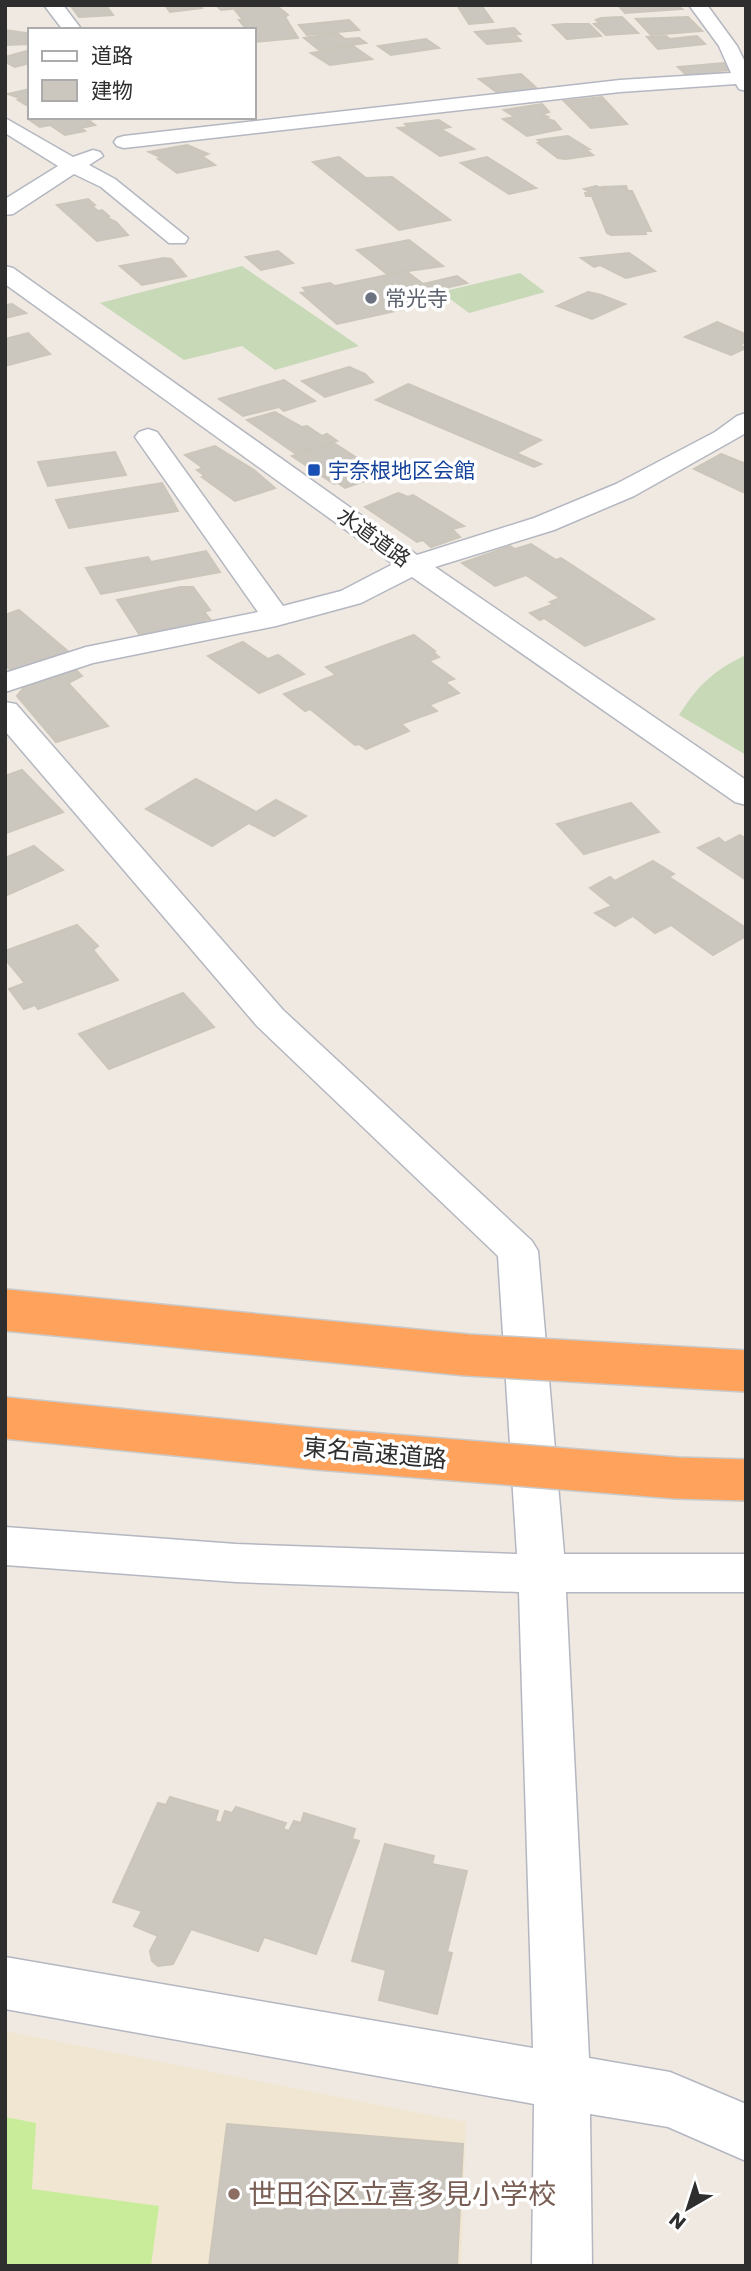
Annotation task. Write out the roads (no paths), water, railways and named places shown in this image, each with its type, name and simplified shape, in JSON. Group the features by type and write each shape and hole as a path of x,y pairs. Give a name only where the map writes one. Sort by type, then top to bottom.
{"highway":[{"path":"5,1310 178,1329 607,1367 746,1371"},
{"name":"東名高速道路","path":"5,1418 332,1450 677,1478 746,1480"}],"street":[{"path":"53,5 71,28"},
{"path":"5,209 75,164 124,142 620,86 745,81 737,46 698,5"},
{"path":"117,119 124,142"},
{"path":"5,124 54,156 75,164 108,183 177,238"},
{"name":"水道道路","path":"5,273 413,565 746,795"},
{"path":"5,683 86,656 276,617 351,597 413,565 544,524 625,490 724,437 746,421"},
{"path":"148,437 276,617"},
{"path":"5,710 270,1018 518,1251 542,1574 562,2081 562,2266"},
{"path":"5,1546 236,1563 542,1574 746,1573"},
{"path":"5,1983 670,2100 746,2133"}],"place":[{"name":"常光寺","path":"371,298"},
{"name":"宇奈根地区会館","path":"314,470"},
{"name":"世田谷区立喜多見小学校","path":"234,2194"}]}
